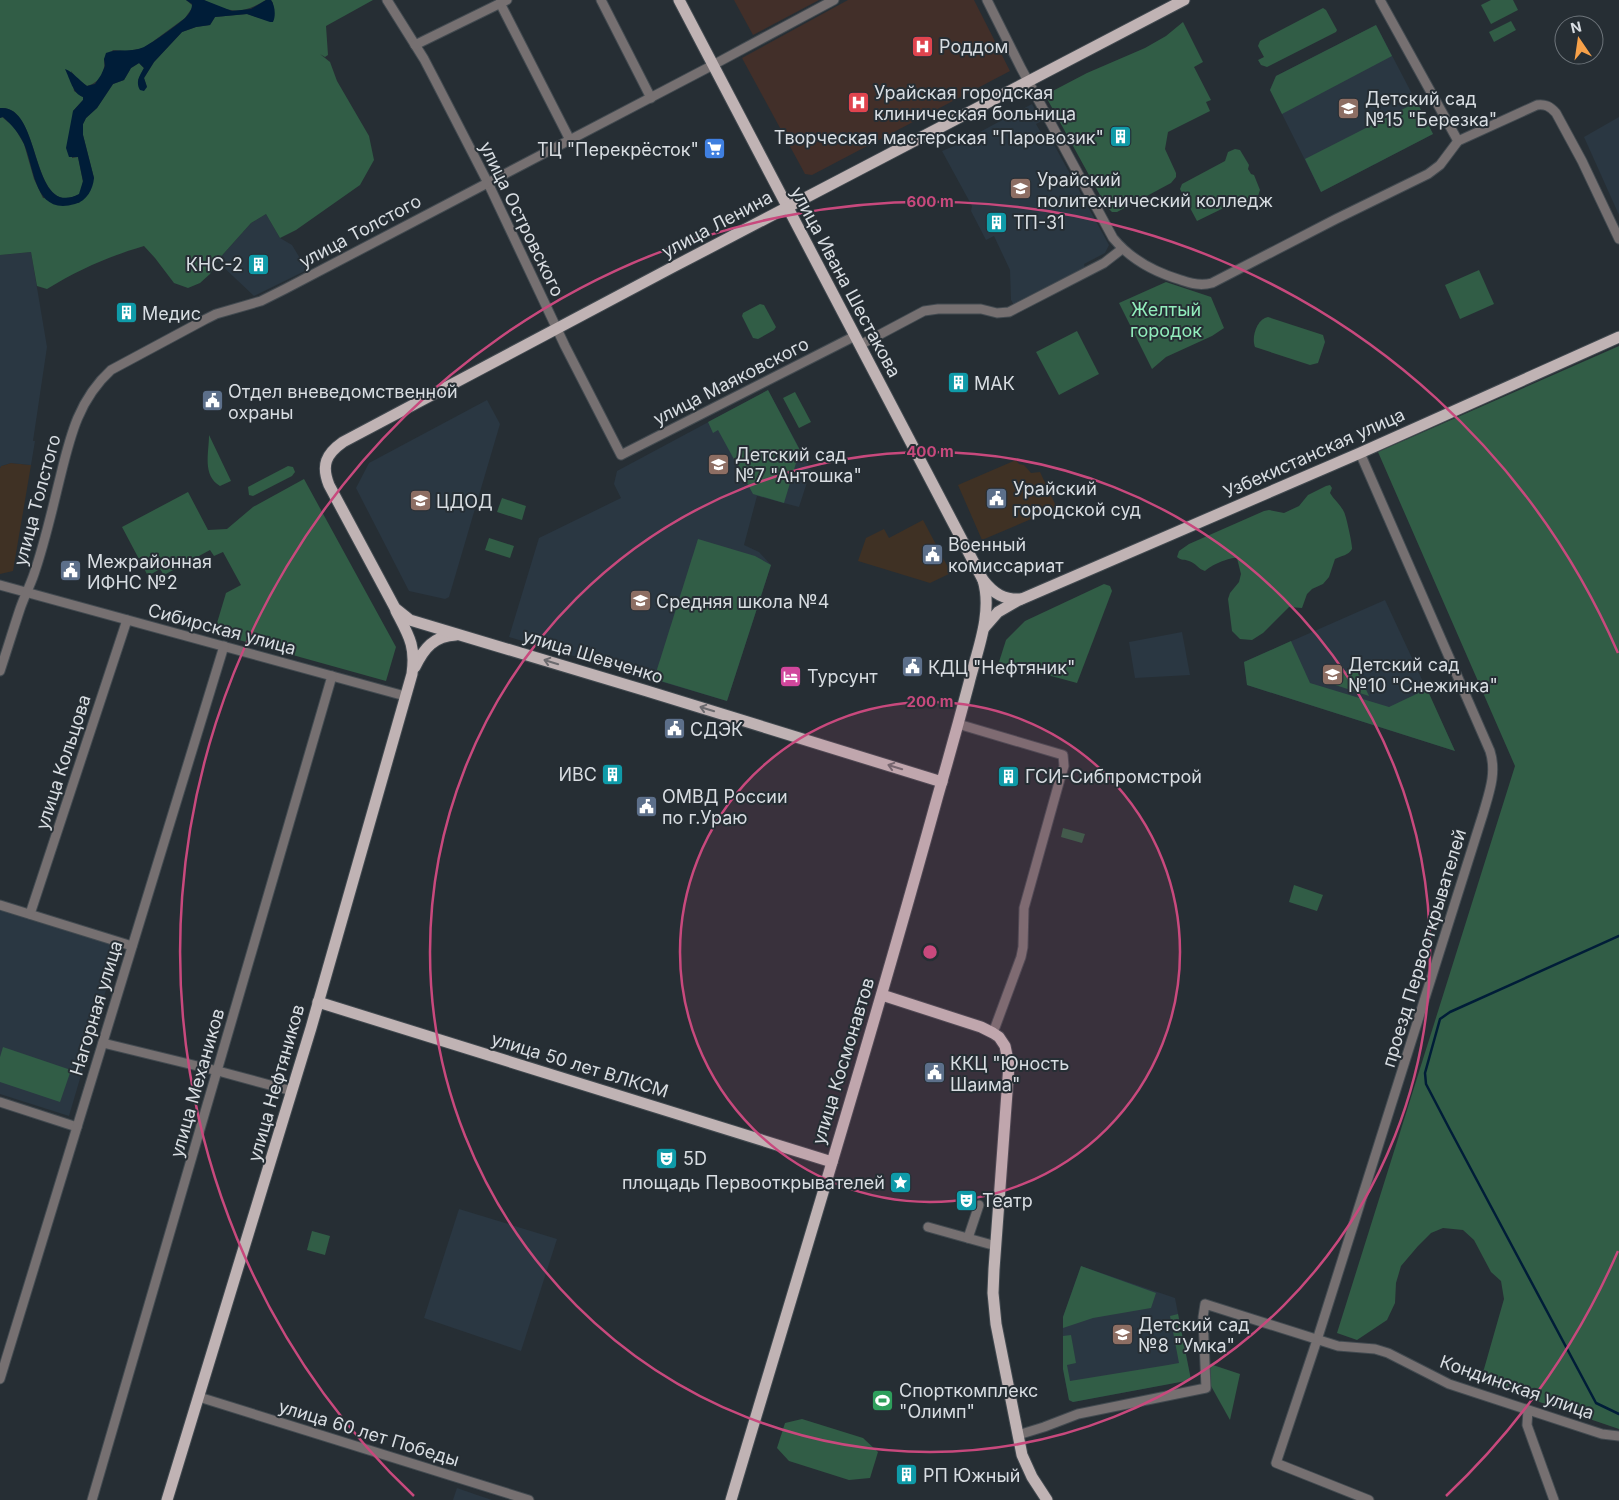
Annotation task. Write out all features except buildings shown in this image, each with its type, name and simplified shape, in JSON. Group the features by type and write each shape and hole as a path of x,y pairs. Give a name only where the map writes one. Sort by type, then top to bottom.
{"main road":[{"name":"улица Ивана Шестакова","path":"679,0 983,580"},
{"name":"улица Ленина","path":"326,460 336,446 343,442 1184,0"},
{"name":"Узбекистанская улица","path":"983,630 986,624 998,612 1023,598 1360,453 1619,337"},
{"name":"улица Шевченко","path":"326,460 324,469 329,485 394,608 410,620 647,690 942,782"},
{"path":"983,580 998,595 1009,599 1023,598"},
{"name":"улица Космонавтов","path":"731,1500 882,995 958,724 983,630 986,591 983,580"},
{"name":"улица Нефтяников","path":"167,1500 292,1091 412,674 414,655 412,644 394,608"},
{"name":"улица Нефтяников","path":"412,674 422,653 429,645 442,638 458,635"},
{"path":"882,995 981,1027 999,1037 1005,1046 1009,1065 996,1246 995,1314 1018,1435 1026,1466 1046,1500"},
{"name":"улица 50 лет ВЛКСМ","path":"318,1002 832,1162"}],"street":[{"name":"улица Островского","path":"387,0 436,82 488,183 557,328 621,455"},
{"path":"601,0 652,98"},
{"name":"улица Толстого","path":"0,671 34,575 73,428 83,405 107,374 119,365 206,319 270,297 652,98 834,0"},
{"path":"987,0 1104,224 1122,249 1142,264 1166,276 1200,285 1212,283 1428,174 1440,164 1458,141 1536,105 1544,104 1550,106 1556,112 1619,239"},
{"path":"1380,0 1458,141"},
{"path":"415,46 504,2 570,140"},
{"name":"улица Маяковского","path":"621,455 857,340 924,311 938,309 981,309 997,313 1008,312 1104,263 1122,249"},
{"name":"проезд Первооткрывателей","path":"1360,453 1490,751 1494,770 1483,814 1317,1340 1276,1463 1369,1500"},
{"name":"Сибирская улица","path":"0,585 406,696"},
{"name":"улица Кольцова","path":"30,914 127,620"},
{"name":"Нагорная улица","path":"0,1379 224,646"},
{"name":"улица Механиков","path":"92,1500 332,676"},
{"path":"958,724 1063,755 1064,761 1024,908 1022,957 993,1033"},
{"path":"0,905 132,946"},
{"path":"103,1043 292,1091"},
{"path":"0,1102 77,1127"},
{"path":"968,1238 979,1205"},
{"path":"928,1227 996,1246"},
{"name":"Кондинская улица","path":"1018,1435 1078,1414 1206,1388 1203,1316 1205,1304 1338,1346 1375,1349 1388,1353 1449,1384 1602,1434 1619,1436"},
{"name":"улица 60 лет Победы","path":"199,1397 529,1500"},
{"path":"1528,1410 1526,1416 1527,1425 1554,1500"}],"shaded area":[{"path":"734,0 819,0 753,35"},
{"name":"Урайская городская клиническая больница","path":"848,0 974,0 1010,71 812,175 805,174 742,58"},
{"name":"Детский сад №15 \"Березка\"","path":"1376,25 1433,134 1321,192 1270,90 1276,76"},
{"name":"Урайский политехнический колледж","path":"1032,104 1042,121 1036,124 1047,143 1052,141 1109,245 1105,253 1084,264 1085,268 1014,305 1011,300 1010,270 994,236 986,240 971,211 972,206 942,151"},
{"path":"1619,117 1619,215 1584,137"},
{"path":"266,214 280,238 292,245 307,270 254,296 217,261 251,223"},
{"path":"31,252 47,347 33,441 35,441 31,465 11,463 0,468 0,255"},
{"name":"Средняя школа №4","path":"768,390 811,470 799,507 757,496 744,545 759,552 771,565 727,701 509,637 539,538 621,498 614,484 617,471"},
{"name":"ЦДОД","path":"487,400 500,424 449,597 445,599 409,591 356,488 369,463"},
{"path":"1016,460 1031,473 1040,472 1057,508 982,540 958,485"},
{"path":"11,463 31,465 13,571 0,574 0,468"},
{"path":"923,520 951,573 930,583 858,561 866,538 884,529 889,538"},
{"name":"Детский сад №10 \"Снежинка\"","path":"1385,600 1455,751 1247,685 1244,662"},
{"path":"1182,632 1190,675 1135,678 1129,642"},
{"path":"0,910 119,946 69,1116 0,1094"},
{"path":"459,1209 557,1239 521,1351 424,1318"},
{"name":"Детский сад №8 \"Умка\"","path":"1081,1266 1175,1298 1191,1380 1073,1402 1069,1400 1063,1369 1063,1317"},
{"path":"457,1488 477,1495 492,1500 453,1500"}],"green space":[{"path":"0,0 186,0 192,5 185,18 144,48 127,51 113,50 104,59 104,68 101,76 91,85 87,86 76,78 71,71 74,91 83,97 83,100 73,111 72,158 78,157 83,182 80,194 64,198 52,191 44,178 23,124 14,112 0,108"},
{"path":"204,0 266,0 242,10 228,10"},
{"path":"271,0 373,0 326,26 328,55 325,57 320,54 330,62 337,81 369,136 374,160 360,185 296,230 280,238 266,214 251,223 217,261 210,274 200,283 188,288 174,283 144,246 94,264 47,289 37,286 31,252 0,255 0,118 2,117 14,127 24,144 34,179 43,198 79,203 94,178 83,135 83,124 86,118 97,108 113,84 124,80 131,68 139,63 144,68 138,80 147,87 144,78 154,62 182,32 210,25 215,17 247,14 273,22 273,3"},
{"path":"1491,0 1513,0 1518,10 1491,24 1481,5"},
{"path":"1323,8 1337,30 1336,32 1267,67 1261,65 1258,60 1264,57 1258,46 1260,41"},
{"path":"1511,21 1516,30 1494,42 1489,32"},
{"path":"1183,22 1203,62 1194,67 1211,100 1206,102 1210,111 1168,132 1165,149 1176,173 1176,177 1171,183 1117,212 1112,212 1106,206 1045,95 1087,73 1145,48 1166,36"},
{"path":"1376,25 1392,56 1282,114 1270,90 1276,76"},
{"path":"1417,102 1433,134 1321,192 1305,159"},
{"path":"1235,149 1240,150 1249,165 1248,169 1254,175 1260,190 1258,196 1242,205 1236,202 1197,221 1180,189 1182,184 1225,161 1228,152"},
{"path":"1479,270 1494,304 1460,319 1445,285"},
{"name":"Желтый городок","path":"1166,282 1211,297 1224,328 1212,336 1166,357 1152,369 1119,303"},
{"path":"760,304 764,305 776,327 758,339 753,338 742,316 743,313"},
{"path":"1268,317 1323,335 1325,342 1318,363 1310,365 1255,347 1254,334 1256,329 1264,318"},
{"path":"1077,331 1099,374 1059,395 1036,352"},
{"path":"1619,346 1619,1429 1478,1381 1484,1369 1504,1299 1501,1281 1491,1272 1474,1240 1463,1230 1443,1228 1431,1233 1401,1266 1396,1283 1395,1303 1387,1320 1357,1340 1337,1333 1515,766 1378,452"},
{"path":"768,390 804,458 796,463 784,503 753,494 718,430 713,433 708,422"},
{"path":"795,392 811,422 799,428 783,398"},
{"path":"209,435 231,481 220,486 214,481 209,470"},
{"path":"288,466 293,467 295,472 292,476 253,496 249,495 248,487"},
{"path":"304,479 396,647 386,681 214,633 226,593 241,585 223,552 214,556 210,550 164,575 160,569 148,576 122,527 188,492 208,530 227,529 253,507"},
{"path":"1330,485 1332,488 1330,493 1345,514 1351,551 1335,559 1329,577 1323,584 1312,589 1307,594 1302,608 1289,607 1263,633 1252,640 1240,639 1232,631 1228,599 1230,593 1239,582 1241,574 1237,558 1220,562 1205,571 1187,560 1177,557 1179,551 1189,544 1264,511 1284,513 1299,506 1308,495"},
{"path":"502,498 526,506 522,520 497,512"},
{"path":"489,538 514,546 510,558 485,550"},
{"path":"698,539 755,556 771,565 727,701 654,679"},
{"path":"1104,584 1110,586 1112,591 1077,683 999,662 1006,640 1025,621"},
{"path":"1291,641 1310,683 1389,707 1427,689 1455,751 1247,685 1244,662"},
{"path":"1352,668 1357,670 1369,696 1323,681"},
{"path":"1063,828 1085,834 1082,843 1061,837"},
{"path":"1294,885 1323,895 1317,911 1289,902"},
{"path":"3,1047 71,1070 60,1102 0,1082 0,1057"},
{"path":"312,1231 330,1236 325,1255 307,1250"},
{"path":"1081,1266 1156,1293 1151,1308 1093,1318 1063,1328 1063,1317"},
{"path":"1178,1314 1191,1380 1073,1402 1069,1400 1063,1369 1063,1336 1071,1335 1076,1363 1067,1365 1070,1381 1179,1363 1170,1316"},
{"path":"1210,1364 1240,1374 1230,1420 1211,1386"},
{"path":"802,1419 863,1438 878,1452 870,1478 849,1480 789,1461 777,1448 785,1423"}],"water":[{"path":"186,0 204,0 232,11 251,9 266,0 271,0 275,17 273,22 270,22 247,14 215,17 210,25 182,32 154,62 144,78 147,87 144,91 140,90 138,84 144,68 139,63 131,68 124,80 113,84 97,108 86,118 83,124 83,135 94,178 89,194 75,204 61,206 51,203 38,188 28,154 20,136 3,117 0,118 0,108 14,112 23,123 31,140 43,177 52,191 63,198 79,194 83,181 78,157 69,157 66,148 73,111 83,100 83,97 74,89 65,69 87,86 95,84 105,66 104,59 106,53 139,49 153,42 188,15 192,4"}],"waterway":[{"path":"1619,936 1450,1012 1440,1019 1425,1073 1426,1084 1596,1403 1619,1414"}],"place":[{"name":"Роддом","path":"923,46"},
{"name":"Урайская городская клиническая больница","path":"858,102"},
{"name":"Детский сад №15 \"Березка\"","path":"1349,108"},
{"name":"Творческая мастерская \"Паровозик\"","path":"1120,137"},
{"name":"ТЦ \"Перекрёсток\"","path":"715,149"},
{"name":"Урайский политехнический колледж","path":"1021,189"},
{"name":"ТП-31","path":"997,222"},
{"name":"КНС-2","path":"259,264"},
{"name":"Медис","path":"126,313"},
{"name":"МАК","path":"958,383"},
{"name":"Отдел вневедомственной охраны","path":"212,401"},
{"name":"Детский сад №7 \"Антошка\"","path":"719,464"},
{"name":"Урайский городской суд","path":"997,498"},
{"name":"ЦДОД","path":"420,501"},
{"name":"Военный комиссариат","path":"932,554"},
{"name":"Межрайонная ИФНС №2","path":"71,571"},
{"name":"Средняя школа №4","path":"640,601"},
{"name":"КДЦ \"Нефтяник\"","path":"912,667"},
{"name":"Детский сад №10 \"Снежинка\"","path":"1332,674"},
{"name":"Турсунт","path":"791,676"},
{"name":"СДЭК","path":"674,729"},
{"name":"ИВС","path":"613,774"},
{"name":"ГСИ-Сибпромстрой","path":"1009,776"},
{"name":"ОМВД России по г.Ураю","path":"646,806"},
{"name":"ККЦ \"Юность Шаима\"","path":"934,1073"},
{"name":"5D","path":"667,1158"},
{"name":"площадь Первооткрывателей","path":"901,1182"},
{"name":"Театр","path":"966,1200"},
{"name":"Детский сад №8 \"Умка\"","path":"1122,1334"},
{"name":"Спорткомплекс \"Олимп\"","path":"883,1400"},
{"name":"РП Южный","path":"907,1475"}]}
